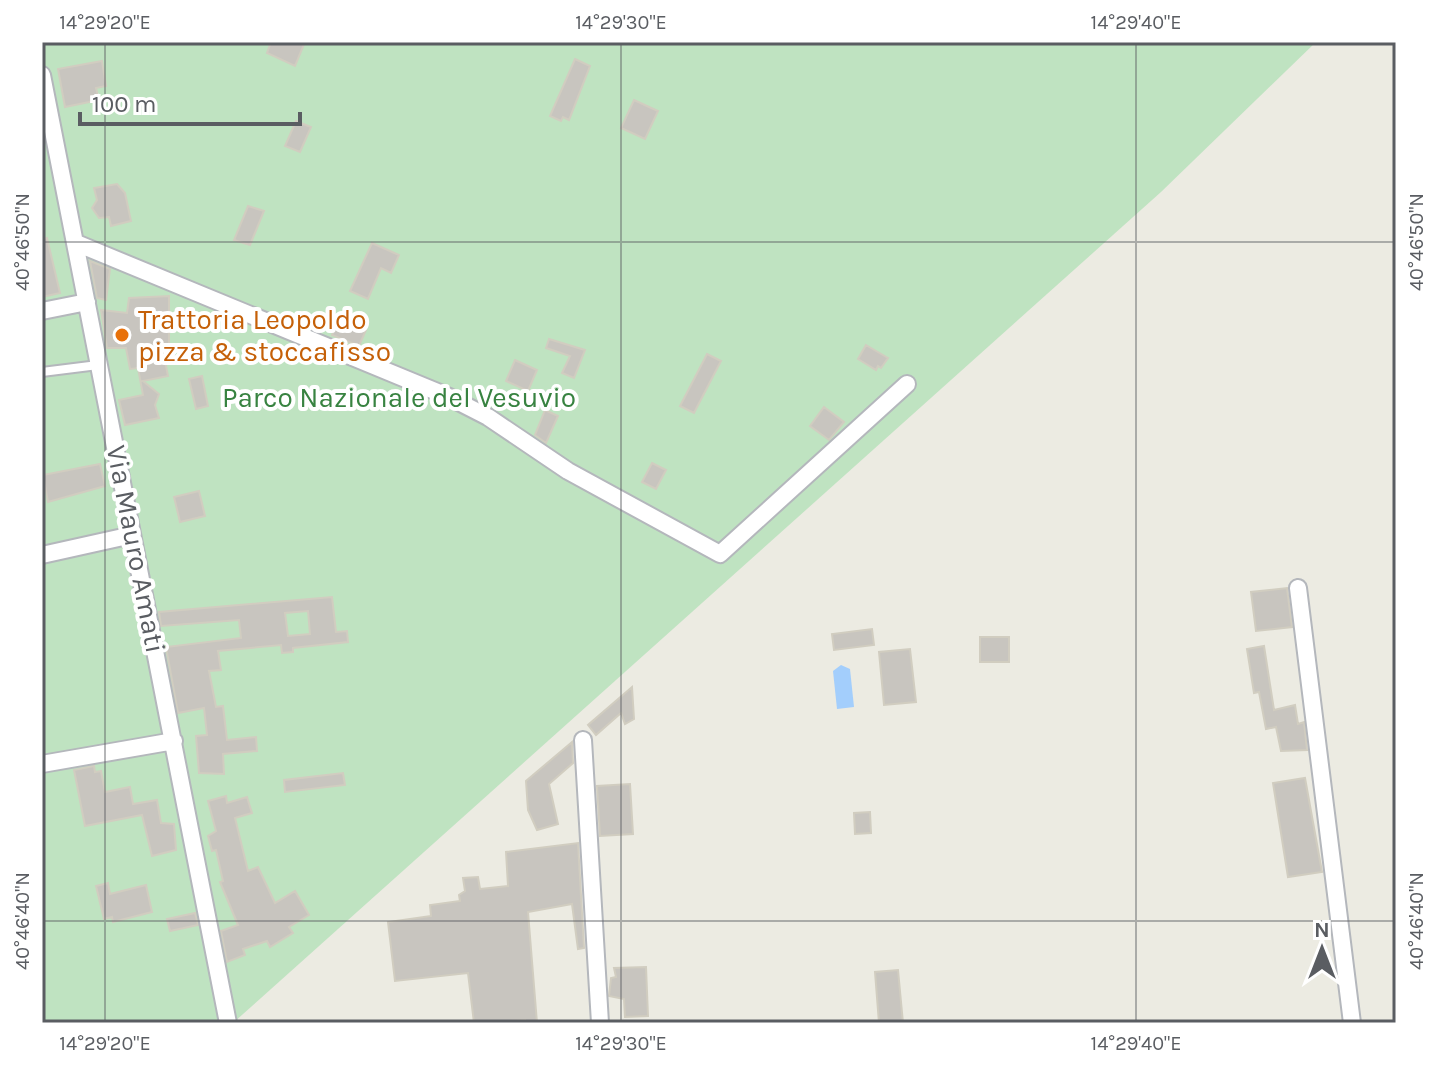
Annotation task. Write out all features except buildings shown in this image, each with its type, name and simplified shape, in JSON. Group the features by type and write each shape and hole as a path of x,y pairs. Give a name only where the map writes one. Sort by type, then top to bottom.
{"street":[{"name":"Via Mauro Amati","path":"42,75 48,133 76,243 228,1023"},
{"path":"76,243 447,396 488,417 568,471 720,554 907,384"},
{"path":"42,311 87,302"},
{"path":"42,555 132,535"},
{"path":"1298,588 1352,1023"},
{"path":"583,740 600,1023"},
{"path":"42,764 174,741"}],"lane":[{"path":"42,372 99,365"}],"green space":[{"name":"Parco Nazionale del Vesuvio","path":"42,42 1316,42 1161,192 233,1023 42,1023"}],"water":[{"path":"841,665 850,669 854,707 837,709 833,671"}],"place":[{"name":"Trattoria Leopoldo pizza & stoccafisso","path":"122,335"}]}
